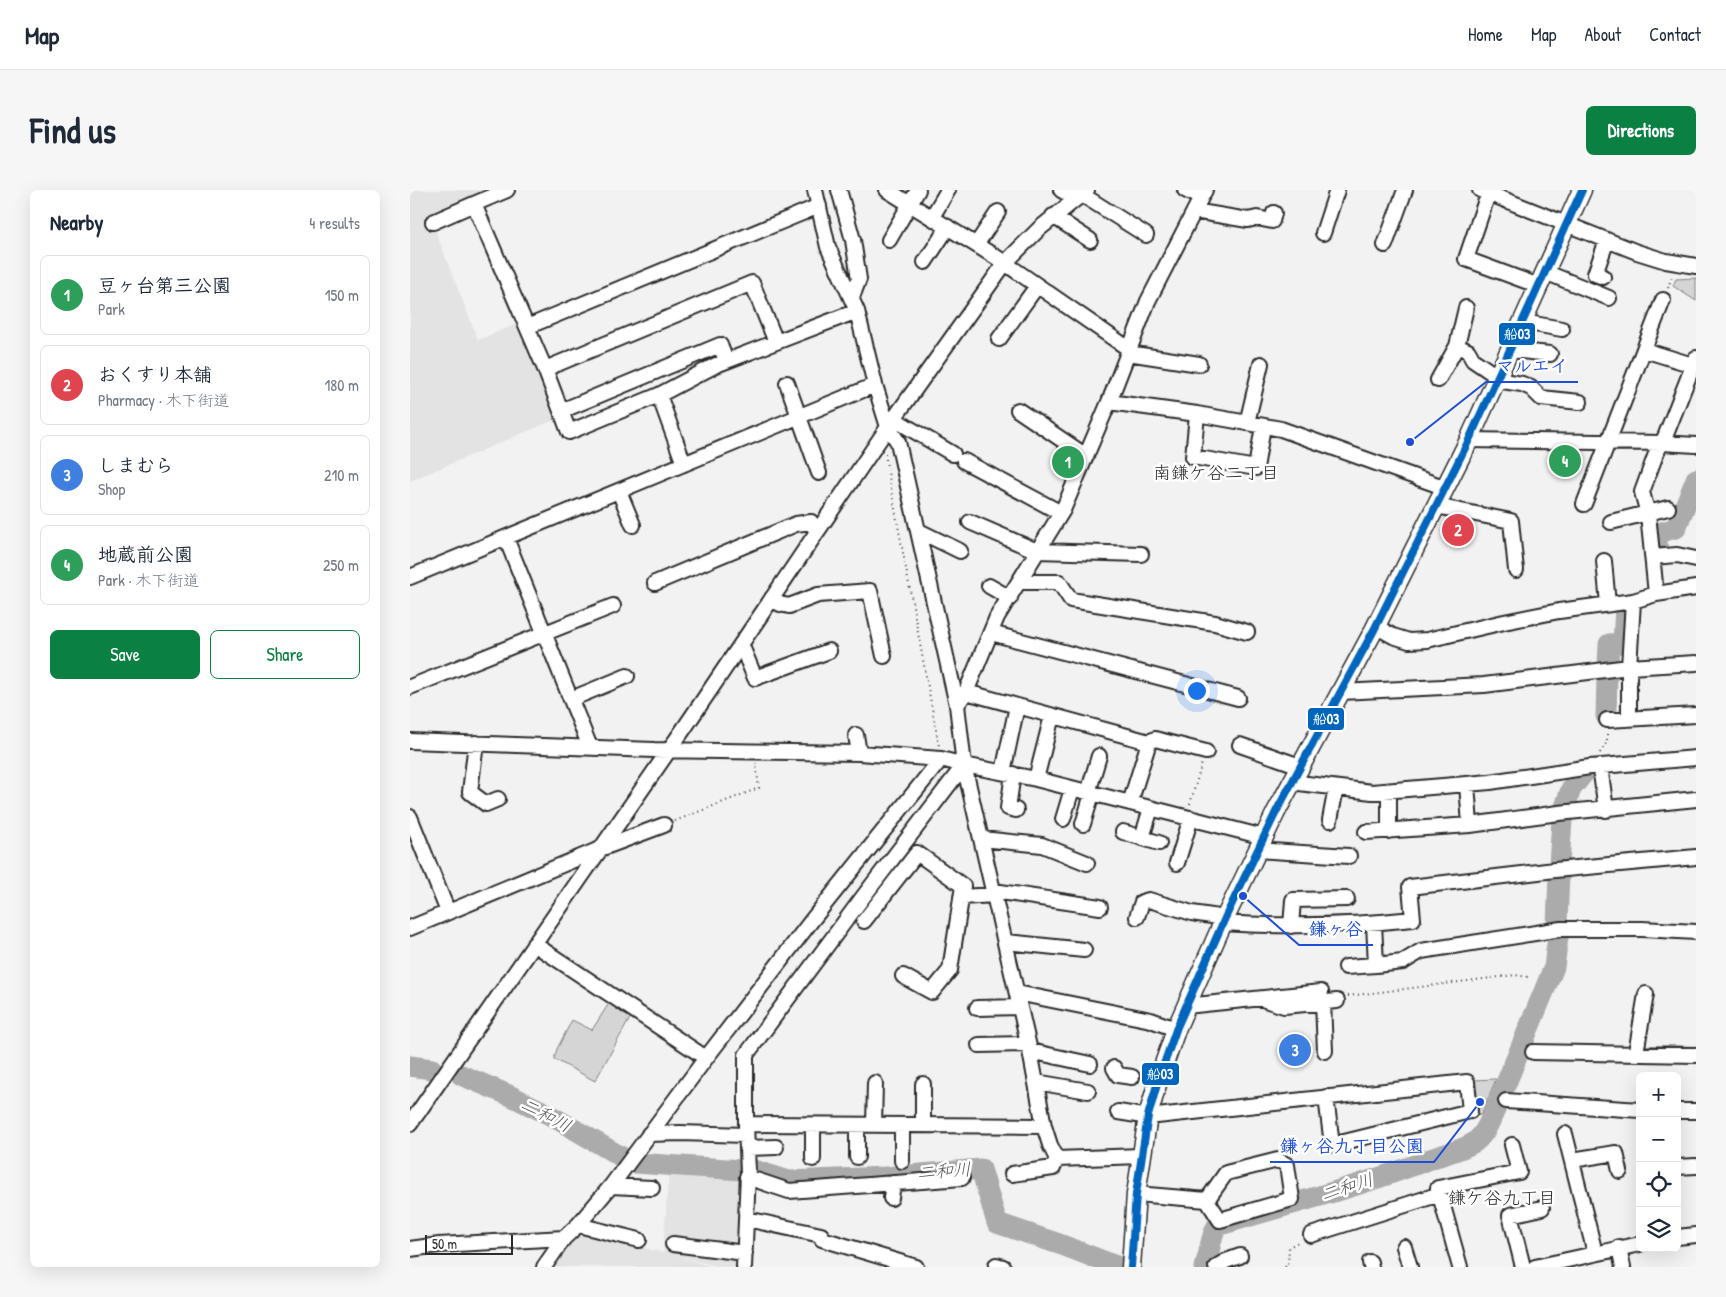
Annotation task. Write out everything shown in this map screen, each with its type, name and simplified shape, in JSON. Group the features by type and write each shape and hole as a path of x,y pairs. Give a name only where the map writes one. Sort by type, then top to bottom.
{"main road":[{"path":"1131,1267 1136,1194 1148,1116 1177,1027 1223,920 1260,844 1446,488 1582,190"}],"street":[{"path":"433,222 507,190"},
{"path":"815,190 828,247 852,297 875,385 898,442 957,705 964,765 1006,942 1044,1126 1057,1159"},
{"path":"840,190 853,240 859,279 852,297"},
{"path":"889,240 918,190"},
{"path":"932,217 948,190"},
{"path":"1061,190 1081,194 1146,235"},
{"path":"1323,233 1337,190"},
{"path":"1386,245 1405,190"},
{"path":"893,191 910,204 976,244 1129,351 1199,364"},
{"path":"957,705 966,692 997,617 1061,513 1109,402 1148,301 1194,211 1195,192"},
{"path":"410,1124 891,423 1005,264 1054,216 1081,194"},
{"path":"1609,298 1466,258 1482,196 1567,224 1666,261 1696,266"},
{"path":"474,204 545,369 569,432 659,395 726,361 857,311"},
{"path":"527,327 819,206"},
{"path":"1194,211 1248,220 1257,218 1272,221 1274,212"},
{"path":"976,244 998,212"},
{"path":"1054,216 1090,240"},
{"path":"925,262 948,227"},
{"path":"1603,278 1595,274 1607,240"},
{"path":"545,369 752,284 776,342"},
{"path":"1000,339 1037,286"},
{"path":"1584,504 1663,300"},
{"path":"1438,380 1456,346 1466,308"},
{"path":"1523,322 1562,329"},
{"path":"561,411 720,344 726,361"},
{"path":"1456,346 1468,351 1473,360 1497,378 1531,388 1541,398 1580,402"},
{"path":"1510,350 1550,354"},
{"path":"1644,350 1695,363 1657,451 1642,492 1656,557 1656,591"},
{"path":"1247,423 1261,364"},
{"path":"787,383 819,473"},
{"path":"410,577 875,385"},
{"path":"659,395 684,464"},
{"path":"1109,402 1197,414 1281,429 1446,488"},
{"path":"1018,410 1086,456"},
{"path":"1197,414 1192,457 1256,468 1263,426"},
{"path":"891,423 959,457 1061,513"},
{"path":"1469,440 1696,445"},
{"path":"619,491 633,525"},
{"path":"1436,506 1511,521 1516,570"},
{"path":"1611,522 1668,508"},
{"path":"656,583 796,524 811,522 817,532"},
{"path":"970,522 1037,552 1141,554"},
{"path":"919,530 960,551"},
{"path":"506,538 590,747"},
{"path":"1656,557 1677,555 1696,559"},
{"path":"1604,561 1622,602 1629,667 1629,719"},
{"path":"1020,582 1059,582 1071,600 1215,623 1247,632"},
{"path":"989,586 1010,598"},
{"path":"1375,626 1393,636 1409,641 1428,640 1504,622 1622,602 1656,591 1696,588"},
{"path":"772,598 780,604 789,606 818,595 870,591 884,656"},
{"path":"410,687 613,606"},
{"path":"991,633 1238,698"},
{"path":"741,644 755,678 829,651"},
{"path":"1340,692 1484,685 1629,667 1696,662"},
{"path":"571,699 627,676"},
{"path":"966,692 1149,742 1155,739 1206,752"},
{"path":"1016,810 1008,808 1008,773 1017,706"},
{"path":"1607,720 1696,715"},
{"path":"1036,779 1052,716"},
{"path":"856,736 859,753"},
{"path":"410,741 859,753 941,759 1036,779 1188,817 1260,844 1349,856"},
{"path":"1130,803 1149,742"},
{"path":"476,743 470,792 486,804 498,799"},
{"path":"1240,744 1300,766"},
{"path":"1084,824 1099,756"},
{"path":"1291,782 1372,792 1389,791 1490,782 1595,767 1696,758"},
{"path":"544,1267 564,1238 612,1186 706,1058 812,920 941,759"},
{"path":"673,1244 744,1260 748,1172 746,1055 964,765"},
{"path":"1595,767 1606,810"},
{"path":"1467,784 1470,826"},
{"path":"1330,820 1336,788"},
{"path":"1063,819 1072,789"},
{"path":"1389,791 1389,831"},
{"path":"1366,832 1470,826 1559,813 1606,810 1696,799"},
{"path":"1142,838 1151,808"},
{"path":"410,817 448,912"},
{"path":"1177,863 1188,817"},
{"path":"410,928 664,824"},
{"path":"1123,832 1159,843"},
{"path":"982,839 1042,845 1087,863"},
{"path":"864,921 917,853 963,886 950,970 932,992 904,976"},
{"path":"1137,917 1142,902 1149,900 1223,920 1291,926 1374,923 1413,919 1410,887 1696,857"},
{"path":"962,897 994,893 1100,907"},
{"path":"1291,926 1293,900 1347,899"},
{"path":"1374,923 1376,965"},
{"path":"1346,967 1404,962 1421,951 1561,929 1642,929 1696,932"},
{"path":"1006,942 1084,950"},
{"path":"534,944 706,1058"},
{"path":"1017,993 1177,1027"},
{"path":"1636,1053 1646,994"},
{"path":"1186,1006 1260,999 1284,1006 1327,998 1324,1051"},
{"path":"977,1008 1020,1007"},
{"path":"979,1045 1029,1048 1090,1064"},
{"path":"1533,1052 1696,1055"},
{"path":"1114,1068 1118,1074 1132,1077"},
{"path":"1036,1082 1088,1091"},
{"path":"1118,1112 1148,1116 1326,1097 1467,1082 1470,1111 1332,1145 1326,1097"},
{"path":"874,1125 875,1083"},
{"path":"923,1084 923,1125"},
{"path":"1506,1101 1636,1110"},
{"path":"1681,1111 1696,1111"},
{"path":"649,1134 680,1132 747,1136 813,1125 1044,1126"},
{"path":"812,1159 813,1125"},
{"path":"857,1125 857,1157"},
{"path":"902,1125 902,1161"},
{"path":"1565,1134 1595,1253"},
{"path":"747,1136 776,1147"},
{"path":"1460,1267 1438,1188 1519,1172 1512,1145"},
{"path":"1572,1160 1616,1153 1620,1171"},
{"path":"1057,1159 1141,1156"},
{"path":"1012,1174 1053,1168 1057,1159"},
{"path":"1278,1160 1287,1165 1292,1199 1220,1220 1207,1200 1226,1173 1278,1160"},
{"path":"1681,1167 1696,1166"},
{"path":"748,1172 789,1191 962,1178"},
{"path":"891,1198 893,1183"},
{"path":"612,1186 652,1188"},
{"path":"1136,1194 1207,1200"},
{"path":"1312,1235 1440,1194"},
{"path":"1523,1267 1510,1215 1542,1208"},
{"path":"746,1219 820,1235 822,1239 916,1267"},
{"path":"578,1225 639,1240"},
{"path":"1681,1237 1696,1235"},
{"path":"410,1249 439,1245 564,1238"},
{"path":"1535,1267 1571,1263 1595,1253 1636,1245"},
{"path":"1404,1247 1410,1267"},
{"path":"1619,1247 1623,1267"},
{"path":"1216,1267 1240,1256"}],"path":[{"path":"1663,300 1673,274"},
{"path":"886,450 886,461 941,759"},
{"path":"1595,767 1607,742 1607,720"},
{"path":"664,824 759,788 755,750"},
{"path":"1188,817 1206,752"},
{"path":"1327,998 1515,975 1528,977"},
{"path":"1285,1267 1288,1264 1289,1247 1312,1235"}],"shaded area":[{"path":"410,190 491,190 430,217 478,340 519,323 559,418 410,481"},
{"path":"1696,278 1696,301 1673,286 1676,279"},
{"path":"1560,444 1577,444 1565,477 1560,478"},
{"path":"1066,447 1078,459 1074,476 1057,465"},
{"path":"611,1000 633,1013 595,1081 554,1059 572,1020 592,1030"},
{"path":"1496,1079 1481,1115 1474,1116 1473,1080"},
{"path":"669,1168 743,1174 741,1267 719,1267 674,1255 713,1267 547,1267 579,1229 663,1253"}],"waterway":[{"name":"二和川","path":"1658,551 1656,536 1658,533 1676,528 1696,479"},
{"name":"二和川","path":"1608,665 1609,644 1623,643 1625,607"},
{"name":"二和川","path":"1606,716 1607,676"},
{"name":"二和川","path":"1565,807 1571,789 1584,773"},
{"name":"二和川","path":"1559,864 1562,820"},
{"name":"二和川","path":"1557,925 1559,874"},
{"name":"二和川","path":"1500,1098 1554,967 1558,937"},
{"name":"二和川","path":"410,1066 432,1069"},
{"name":"二和川","path":"461,1075 548,1114 627,1160"},
{"name":"二和川","path":"1204,1267 1217,1226 1353,1186 1468,1146 1483,1134 1497,1105"},
{"name":"二和川","path":"635,1163 742,1170"},
{"name":"二和川","path":"754,1170 789,1181 885,1177 981,1169 997,1223 1119,1267"}],"transit line":[{"name":"船03","path":"1131,1267 1136,1194 1148,1116 1177,1027 1225,918 1276,812 1374,630 1469,440 1582,190"}],"place":[{"name":"マルエイ","path":"1410,442"},
{"name":"地蔵前公園","path":"1565,461"},
{"name":"豆ヶ台第三公園","path":"1068,462"},
{"name":"おくすり本舗","path":"1458,530"},
{"name":"鎌ヶ谷","path":"1243,896"},
{"name":"しまむら","path":"1295,1050"},
{"name":"鎌ヶ谷九丁目公園","path":"1480,1102"}],"district":[{"name":"南鎌ケ谷二丁目","path":"1216,473"},
{"name":"鎌ケ谷九丁目","path":"1502,1198"}]}
